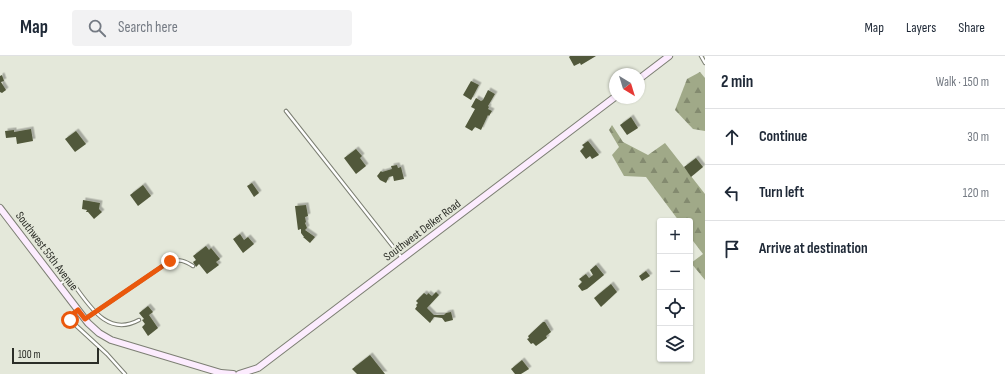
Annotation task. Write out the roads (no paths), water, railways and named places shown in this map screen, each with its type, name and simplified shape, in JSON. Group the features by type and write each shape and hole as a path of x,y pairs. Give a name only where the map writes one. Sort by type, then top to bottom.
{"street":[{"path":"645,74 669,56"},
{"name":"Southwest Delker Road","path":"239,374 247,373 258,368 609,102"},
{"name":"Southwest 55th Avenue","path":"0,208 85,319 99,333 111,340 156,354 221,373 233,374"}],"lane":[{"path":"701,56 705,63"},
{"path":"286,111 402,259"},
{"path":"85,319 170,261 178,259 183,260 193,266"},
{"path":"59,284 67,280 71,281 105,321 114,325 124,326 139,320"},
{"path":"78,310 69,317 70,320 107,354 125,374"}]}
